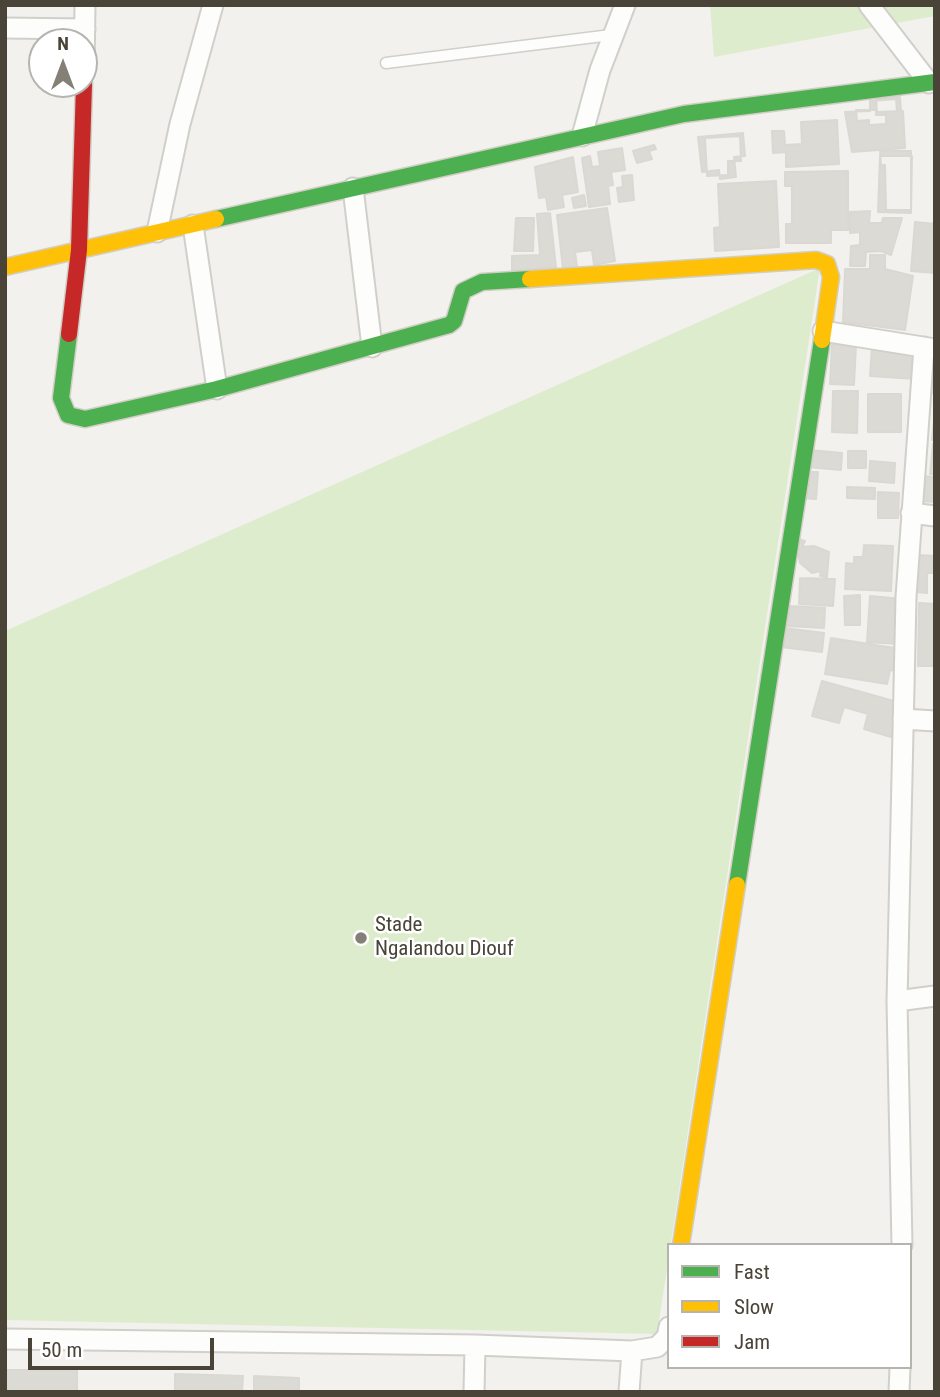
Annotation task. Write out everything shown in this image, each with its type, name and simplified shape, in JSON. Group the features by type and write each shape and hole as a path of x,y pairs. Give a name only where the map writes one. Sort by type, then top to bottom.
{"street":[{"path":"85,5 85,28"},
{"path":"158,232 180,124 213,5"},
{"path":"582,136 611,35 625,5"},
{"path":"869,5 932,83"},
{"path":"5,28 28,28"},
{"path":"5,267 684,114 932,83"},
{"path":"84,98 79,250 61,398 68,415 85,419 217,388 449,325 454,321 457,303 463,291 482,282 668,272 816,260 827,264 831,277 823,331 681,1243"},
{"path":"353,188 372,347"},
{"path":"193,225 217,388"},
{"path":"823,331 929,348 911,513 903,719 897,1001 902,1243"},
{"path":"911,513 935,516"},
{"path":"903,719 935,721"},
{"path":"897,1001 935,996"},
{"path":"5,1339 475,1345 632,1351 657,1347 667,1337"},
{"path":"474,1392 475,1345"},
{"path":"632,1351 635,1390"},
{"path":"899,1392 900,1369"}],"lane":[{"path":"386,63 611,35"}],"green space":[{"path":"710,5 935,5 935,16 714,57"},
{"name":"Stade Ngalandou Diouf","path":"820,268 671,1243 667,1243 667,1269 657,1334 5,1320 5,631"}],"building":[{"path":"900,97 901,111 877,112 876,99"},
{"path":"896,99 897,112 903,111 905,148 852,152 845,112 870,111 870,101"},
{"path":"856,110 876,110 876,115 886,115 886,124 869,125 869,120 857,121"},
{"path":"837,120 839,164 786,167 786,152 773,153 772,131 784,131 785,145 802,144 801,122"},
{"path":"743,133 745,156 734,157 736,177 720,179 719,170 702,172 698,137"},
{"path":"740,136 741,161 728,161 728,175 707,176 705,138"},
{"path":"654,145 656,149 649,151 652,159 637,163 633,151"},
{"path":"622,148 625,170 611,172 613,185 608,186 610,204 589,207 582,158 590,156 592,167 600,166 598,152"},
{"path":"880,151 911,151 911,210 886,210 885,165 881,165"},
{"path":"880,156 912,156 911,213 878,212"},
{"path":"573,157 578,192 562,195 564,207 548,210 546,197 539,198 535,167"},
{"path":"848,171 848,230 831,230 831,243 786,243 786,224 792,224 792,186 785,186 785,172"},
{"path":"632,175 634,200 619,202 617,188 623,187 622,176"},
{"path":"776,181 779,247 715,251 714,228 720,227 718,184"},
{"path":"584,195 586,206 574,208 572,198"},
{"path":"607,208 615,261 594,265 592,250 575,252 577,267 563,269 557,215"},
{"path":"870,211 869,223 882,223 883,218 902,218 891,255 881,251 866,252 865,266 850,266 851,246 860,245 860,232 850,233 850,212"},
{"path":"550,213 556,267 512,271 512,256 540,255 537,214"},
{"path":"516,218 534,218 533,251 514,251"},
{"path":"915,222 935,224 935,273 911,271"},
{"path":"870,255 885,255 885,269 913,276 905,330 843,322 845,269 870,269"},
{"path":"832,345 856,345 854,385 830,384"},
{"path":"872,347 918,350 916,379 870,376"},
{"path":"935,353 935,394 927,392"},
{"path":"833,391 858,391 857,433 832,432"},
{"path":"868,394 901,394 901,432 868,432"},
{"path":"935,409 935,440 932,440"},
{"path":"933,444 935,474 930,474"},
{"path":"810,450 842,453 841,470 808,467"},
{"path":"848,451 866,451 866,468 848,468"},
{"path":"870,461 895,463 894,483 869,481"},
{"path":"804,472 818,472 816,499 802,498"},
{"path":"920,476 935,477 935,502 919,501"},
{"path":"847,487 875,488 875,499 847,498"},
{"path":"878,492 899,493 898,518 878,518"},
{"path":"795,538 805,541 802,547 814,546 829,552 827,577 820,576 821,571 812,573 800,563"},
{"path":"864,545 893,546 891,591 845,589 846,563 854,564 854,557 863,557"},
{"path":"918,555 935,556 935,573 927,573 927,593 917,592"},
{"path":"800,578 835,579 833,606 799,604"},
{"path":"860,595 860,625 845,625 844,596"},
{"path":"870,596 902,599 899,644 867,642"},
{"path":"919,603 935,604 935,666 918,666"},
{"path":"790,606 825,608 824,628 788,626"},
{"path":"784,628 824,633 822,652 781,647"},
{"path":"831,638 901,649 897,671 890,670 887,684 825,674"},
{"path":"822,681 901,703 891,737 864,729 868,714 844,707 839,723 812,716"},
{"path":"5,1370 77,1370 77,1392 5,1392"},
{"path":"175,1374 243,1376 242,1392 175,1392"},
{"path":"254,1376 299,1378 299,1392 254,1392"}],"traffic: fast":[{"path":"216,219 684,114 935,82"},
{"path":"69,334 61,398 68,415 85,419 217,389 449,325 454,321 463,291 482,282 530,279"},
{"path":"737,885 822,340"}],"traffic: slow":[{"path":"5,267 216,219"},
{"path":"530,279 816,260 827,264 831,277 822,340"},
{"path":"681,1243 737,885"}],"traffic: jam":[{"path":"69,334 79,250 84,98"}],"place":[{"name":"Stade Ngalandou Diouf","path":"361,938"}]}
